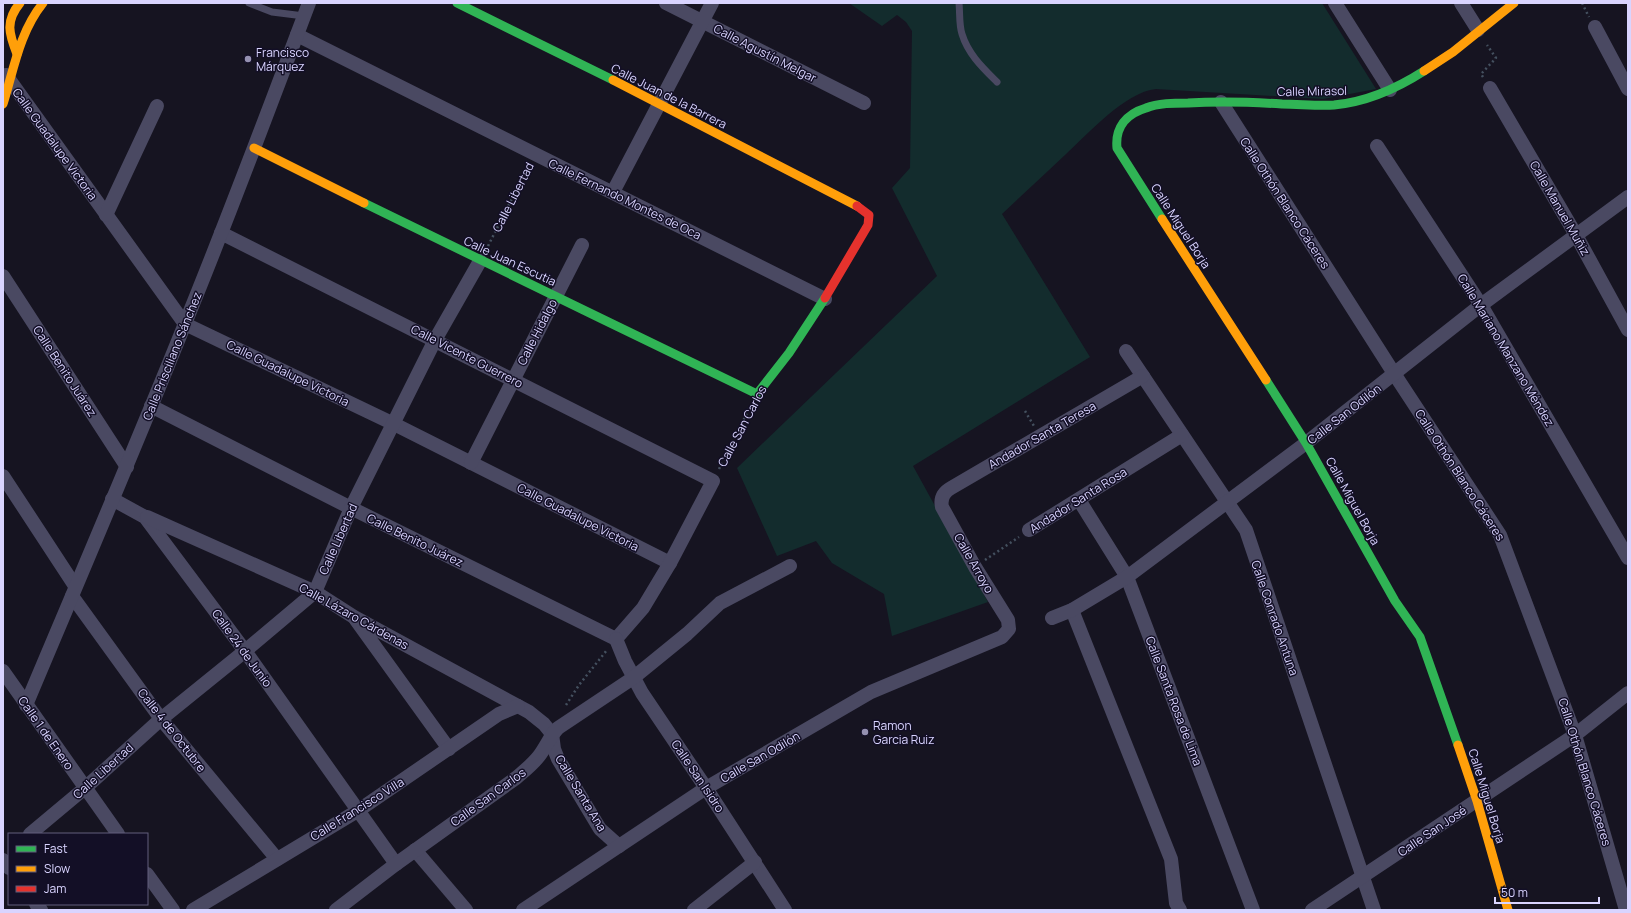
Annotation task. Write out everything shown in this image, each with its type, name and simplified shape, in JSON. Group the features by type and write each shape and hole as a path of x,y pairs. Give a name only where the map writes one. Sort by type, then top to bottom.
{"street":[{"path":"17,54 10,37 9,20 20,3"},
{"path":"3,104 11,82 17,54 26,27 34,13 43,3"},
{"name":"Calle Prisciliano Sánchez","path":"26,705 112,499 127,467 185,324 309,3"},
{"name":"Calle Juan de la Barrera","path":"456,3 660,104 862,209 869,215"},
{"name":"Calle Agustín Melgar","path":"666,3 864,103"},
{"path":"613,192 712,3"},
{"path":"1335,3 1390,90"},
{"path":"1461,3 1478,30"},
{"name":"Calle Mirasol","path":"1116,134 1122,122 1136,111 1147,107 1221,102 1335,105 1373,97 1415,77 1440,61 1514,3"},
{"path":"1595,27 1628,89"},
{"name":"Calle Fernando Montes de Oca","path":"297,35 825,299"},
{"name":"Calle Guadalupe Victoria","path":"3,70 185,324 394,424 670,563"},
{"name":"Calle Manuel Muñiz","path":"1490,88 1576,235 1628,330"},
{"name":"Calle Othón Blanco Cáceres","path":"1221,102 1395,375 1500,534 1575,735 1626,910"},
{"path":"106,215 157,106"},
{"name":"Calle Miguel Borja","path":"1116,134 1117,148 1306,443 1395,601 1424,644 1477,801 1508,910"},
{"name":"Calle Mariano Manzano Méndez","path":"1377,146 1481,305 1628,558"},
{"name":"Calle Juan Escutia","path":"254,148 480,261 556,296 757,394"},
{"name":"Calle San Odilón","path":"1052,618 1072,610 1127,577 1395,375 1481,305 1628,197"},
{"name":"Calle San Carlos","path":"757,394 789,353 825,299 868,225 869,215"},
{"name":"Calle Vicente Guerrero","path":"221,233 713,481"},
{"name":"Calle Hidalgo","path":"471,463 582,244"},
{"name":"Calle Libertad","path":"31,833 85,788 161,719 245,652 315,592 351,508 435,340 480,261"},
{"name":"Calle Benito Juárez","path":"3,276 127,467"},
{"name":"Calle Conrado Antuna","path":"1126,351 1246,530 1374,910"},
{"name":"Andador Santa Teresa","path":"942,496 951,488 1143,376"},
{"name":"Calle Benito Juárez","path":"151,406 618,642"},
{"name":"Andador Santa Rosa","path":"1029,530 1182,435"},
{"name":"Calle 4 de Octubre","path":"3,476 74,591 161,719 277,859"},
{"name":"Calle San Carlos","path":"618,642 643,608 670,563 713,481"},
{"name":"Calle Arroyo","path":"942,496 942,506 975,567 1008,620 1009,629"},
{"name":"Calle 24 de Junio","path":"112,499 145,517 245,652 396,864"},
{"name":"Calle Santa Rosa de Lima","path":"1079,500 1127,577 1253,910"},
{"name":"Calle Lázaro Cárdenas","path":"145,517 315,592 354,617 518,706 555,731"},
{"name":"Calle San Carlos","path":"336,910 415,850 516,778 539,756 555,731 633,678 687,634 720,603 790,566"},
{"path":"1072,610 1171,859 1176,903 1180,910"},
{"path":"354,617 449,749"},
{"name":"Calle San Odilón","path":"523,910 706,788 871,692 1002,637 1009,629"},
{"name":"Calle San Isidro","path":"618,642 625,661 642,693 786,910"},
{"name":"Calle 1 de Enero","path":"3,671 117,833"},
{"name":"Calle San José","path":"1312,910 1575,735 1628,693"},
{"name":"Calle Francisco Villa","path":"193,910 359,810 499,714 518,706"},
{"name":"Calle Santa Ana","path":"555,731 554,748 562,766 600,829 619,846"},
{"path":"415,850 466,910"},
{"path":"694,910 755,862"},
{"path":"148,875 173,910"}],"lane":[{"path":"249,3 272,12 304,16"},
{"path":"959,3 962,33 967,46 978,64 997,82"}],"path":[{"path":"1481,74 1496,58"},
{"name":"Calle Libertad","path":"480,261 535,154"},
{"name":"Calle San Carlos","path":"713,481 757,394"},
{"name":"Andador Santa Rosa","path":"975,567 1029,530"},
{"path":"555,731 565,708 579,685 618,642"}],"green space":[{"path":"849,3 1322,3 1376,89 1323,99 1156,89 1144,92 1132,98 1108,115 1002,214 1090,357 913,466 988,602 892,636 884,594 832,563 816,541 777,556 737,468 937,276 892,188 910,168 912,31 906,22 897,15 882,26"}],"traffic: fast":[{"path":"457,3 613,80"},
{"path":"1162,219 1117,148 1120,128 1123,123 1133,114 1151,106 1172,103 1235,102 1334,105 1358,101 1381,94 1424,71"},
{"path":"364,203 757,394 789,353 825,298"},
{"path":"1266,380 1306,443 1395,601 1420,637 1458,745"}],"traffic: slow":[{"path":"17,54 10,34 10,22 20,3"},
{"path":"3,104 23,39 28,27 43,3"},
{"path":"1424,71 1453,52 1514,3"},
{"path":"613,80 857,206"},
{"path":"254,148 364,203"},
{"path":"1162,219 1266,380"},
{"path":"1458,745 1477,801 1508,910"}],"traffic: jam":[{"path":"825,298 868,225 869,215 857,206"}],"place":[{"name":"Francisco Márquez","path":"248,59"},
{"name":"Ramon Garcia Ruiz","path":"865,732"}]}
